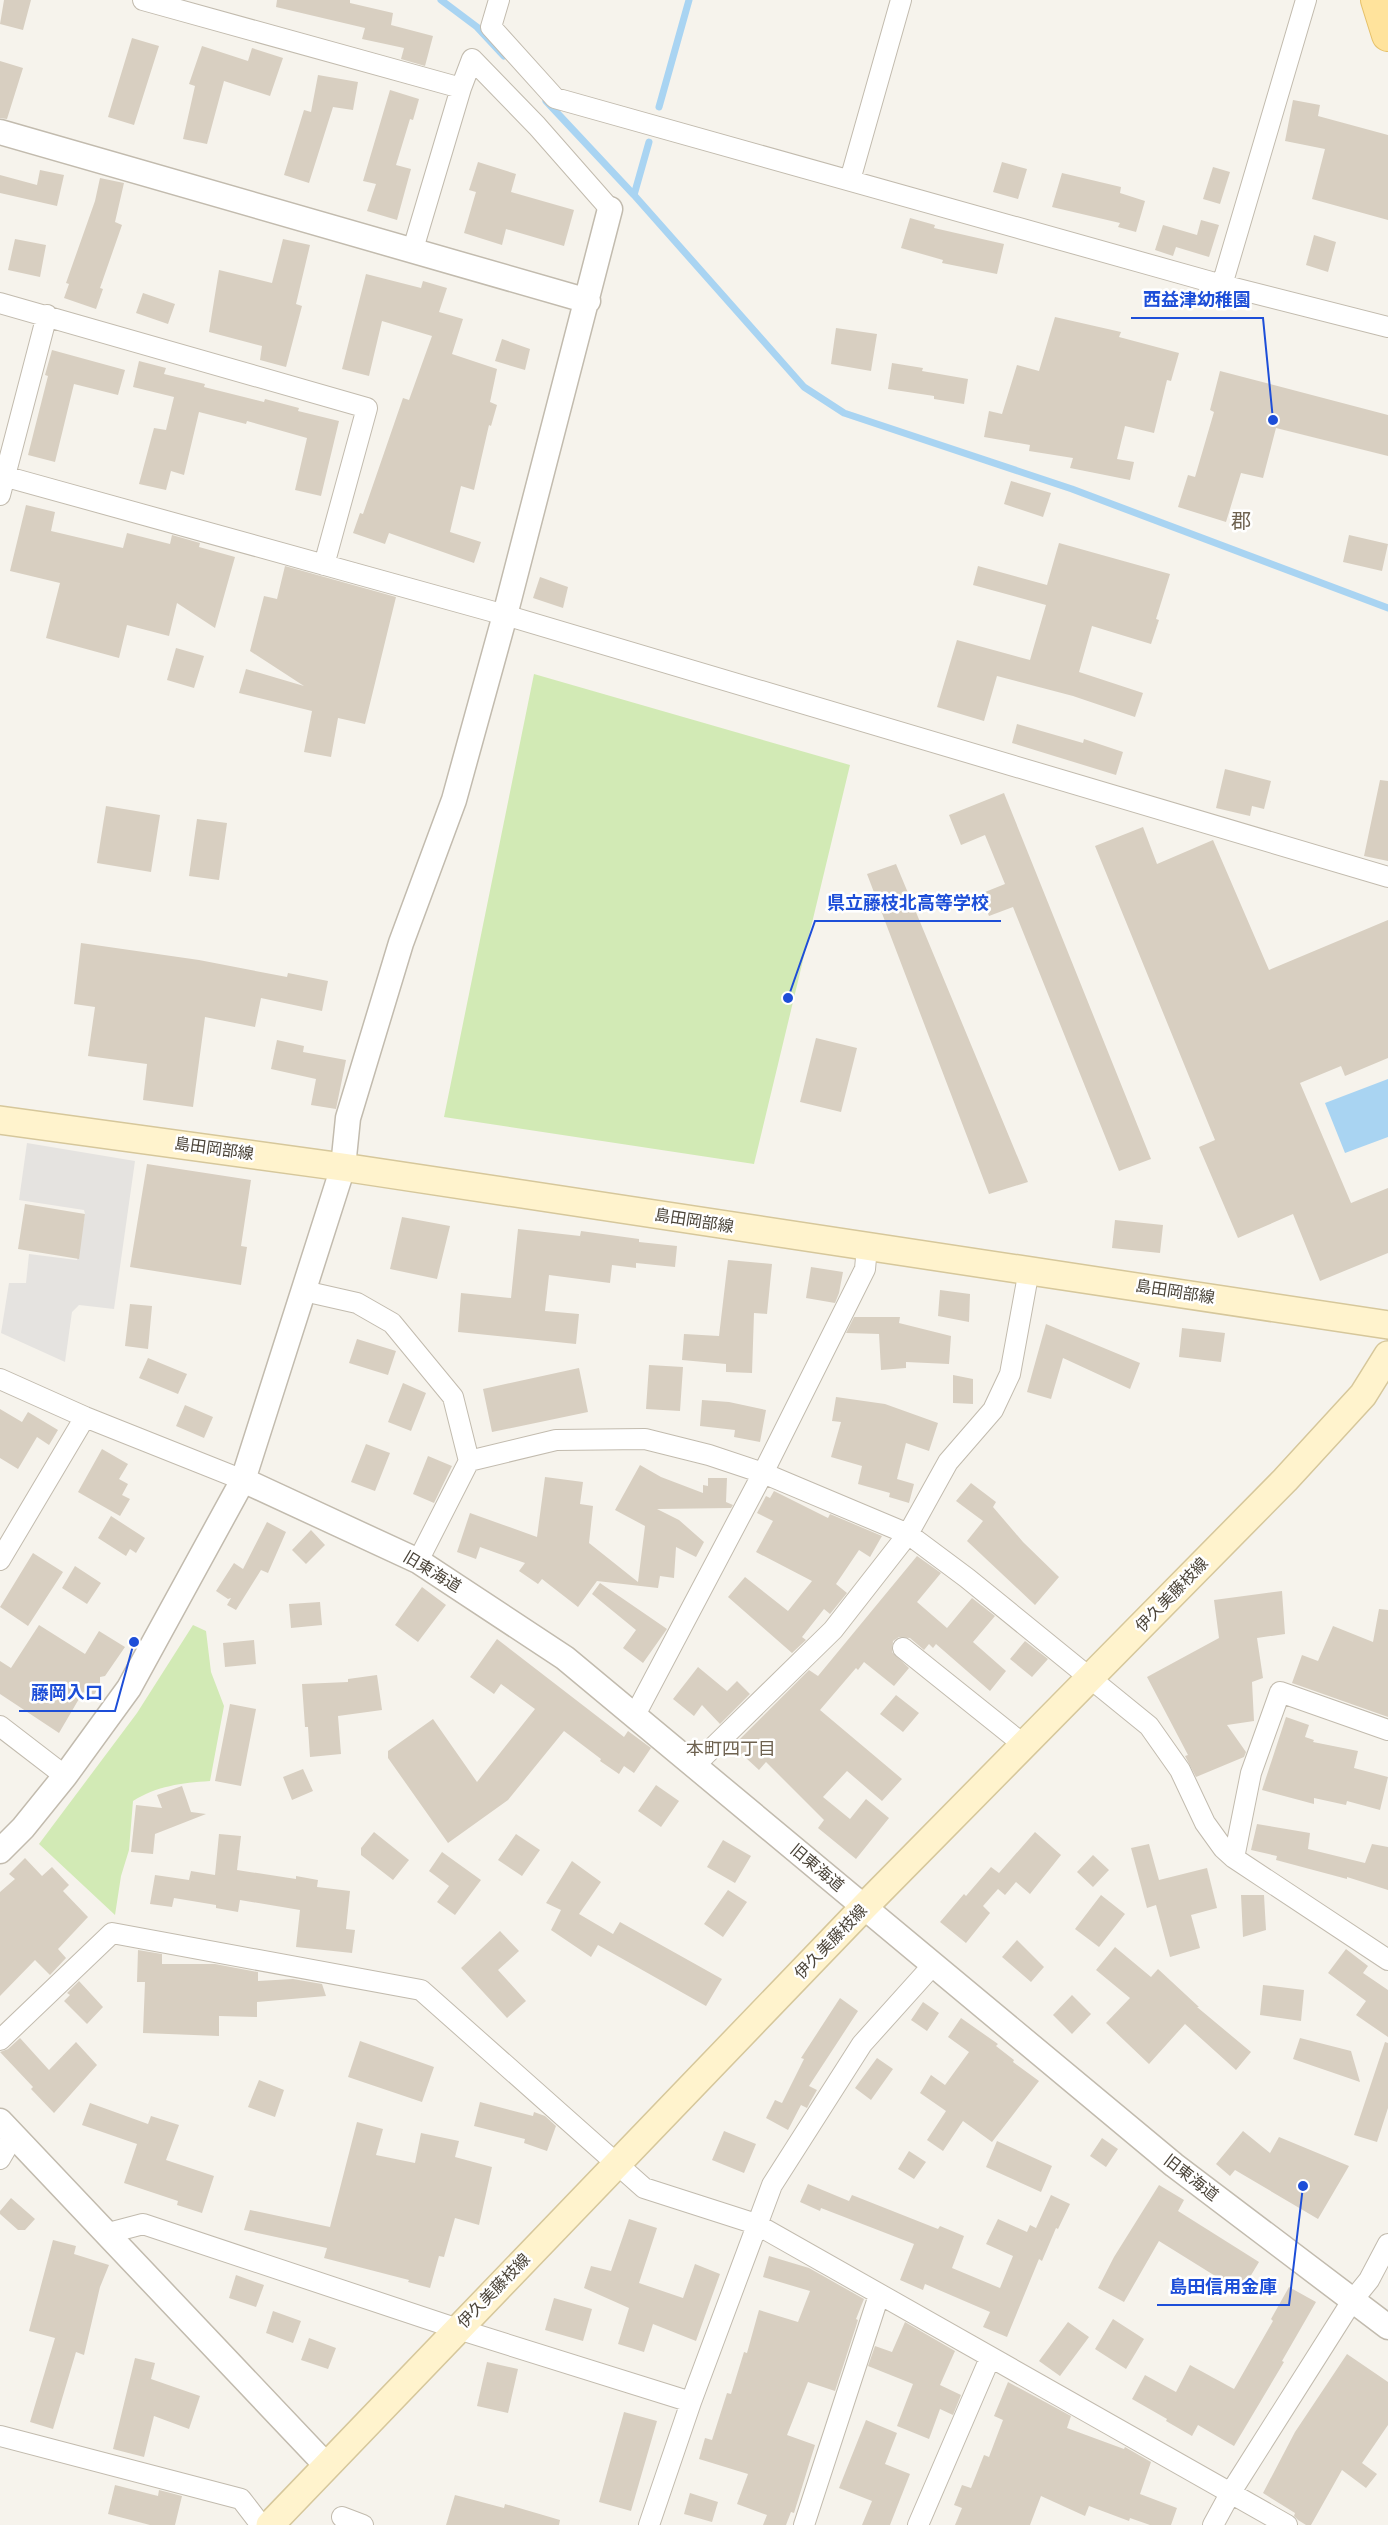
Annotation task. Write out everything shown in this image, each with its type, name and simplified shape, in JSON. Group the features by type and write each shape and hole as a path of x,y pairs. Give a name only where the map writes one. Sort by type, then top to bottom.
{"main road":[{"path":"1377,0 1388,35"},
{"name":"島田岡部線","path":"0,1120 343,1167 1388,1325"},
{"name":"伊久美藤枝線","path":"270,2525 864,1908 1293,1472 1363,1395 1388,1356"}],"street":[{"path":"143,0 460,88"},
{"path":"499,0 491,27 555,98 669,128 1222,285 1388,327"},
{"path":"850,180 901,0"},
{"path":"1222,285 1306,0"},
{"path":"0,1851 23,1828 129,1688 243,1480 343,1167 348,1118 401,943 454,800 506,615 610,209 537,126 472,59 460,88 413,249"},
{"path":"537,126 555,98"},
{"path":"0,132 588,301"},
{"path":"0,303 367,408 324,566"},
{"path":"0,495 2,475 47,315"},
{"path":"2,475 506,615 1388,877"},
{"path":"635,1716 763,1473 865,1269 867,1247"},
{"path":"694,1765 833,1630 908,1534 948,1462 993,1410 1010,1374 1029,1270"},
{"path":"304,1291 357,1303 392,1323 453,1397 469,1461 418,1561"},
{"path":"0,1379 85,1417 243,1480"},
{"path":"0,1560 85,1417"},
{"path":"469,1461 556,1440 645,1439 709,1455 763,1473 908,1534 967,1578 1149,1726 1180,1770 1205,1824 1223,1848 1234,1858 1388,1960"},
{"name":"旧東海道","path":"243,1480 418,1561 565,1658 1174,2165 1388,2327"},
{"path":"903,1648 1024,1744"},
{"path":"1234,1858 1251,1773 1280,1692 1388,1730"},
{"path":"0,1726 64,1776"},
{"path":"0,2040 112,1933 421,1990 644,2188 756,2224 1287,2525"},
{"path":"649,2525 691,2402 772,2184 862,2043 933,1965"},
{"path":"0,2159 7,2128"},
{"path":"7,2128 326,2466"},
{"path":"105,2234 143,2224 458,2329 691,2402"},
{"path":"1213,2525 1231,2492 1352,2301 1369,2280 1388,2244"},
{"path":"804,2525 879,2295"},
{"path":"918,2525 990,2358"},
{"path":"0,2436 241,2499 261,2525"},
{"path":"342,2517 363,2525"}],"green space":[{"path":"534,674 850,765 754,1164 444,1117"},
{"path":"193,1625 206,1631 211,1672 224,1706 210,1781 170,1786 133,1801 129,1850 121,1876 115,1915 39,1844 137,1713"}],"shaded area":[{"path":"27,1143 135,1161 114,1309 79,1305 72,1312 65,1362 1,1333 9,1283 26,1283 29,1254 77,1260 85,1214 84,1210 19,1200"}],"water":[{"path":"1388,1079 1388,1137 1345,1153 1325,1103"}],"building":[{"path":"4,0 31,0 23,30 0,24"},
{"path":"277,0 350,0 350,3 393,13 391,25 433,36 425,66 401,59 404,48 362,39 365,28 276,7"},
{"path":"132,38 159,46 134,125 108,117"},
{"path":"202,46 248,61 252,48 283,58 270,96 224,81 207,144 183,139 195,86 189,84"},
{"path":"0,61 23,68 7,119 0,118"},
{"path":"318,75 358,82 353,110 333,107 309,183 284,175 304,110 311,112"},
{"path":"390,90 419,99 413,120 410,119 396,165 411,169 397,220 367,211 376,184 363,181"},
{"path":"1293,100 1320,105 1318,116 1388,135 1388,220 1312,199 1325,149 1285,141"},
{"path":"478,162 516,174 511,192 574,210 564,246 506,229 502,245 464,233 476,192 469,190"},
{"path":"1002,162 1027,169 1018,199 993,192"},
{"path":"1213,167 1230,172 1220,204 1203,199"},
{"path":"40,170 64,175 57,206 0,193 0,175 37,185"},
{"path":"1062,173 1121,187 1120,193 1145,201 1136,232 1118,227 1120,223 1052,207"},
{"path":"100,178 124,183 115,222 122,225 100,288 103,289 96,309 64,298 69,284 66,283 95,201"},
{"path":"910,218 935,225 934,228 1004,244 997,274 942,263 943,260 901,248"},
{"path":"1201,220 1219,225 1209,257 1176,247 1173,256 1155,250 1163,225 1197,235"},
{"path":"1314,235 1336,242 1328,272 1306,265"},
{"path":"15,239 46,245 40,277 8,270"},
{"path":"283,239 310,245 296,304 302,306 286,367 260,360 262,346 209,332 219,270 272,283"},
{"path":"366,274 421,288 423,281 447,288 439,312 463,319 452,354 497,369 490,402 497,405 491,426 489,425 474,490 461,486 450,532 481,542 474,563 389,533 385,544 353,533 360,513 363,514 403,398 409,400 432,336 382,321 369,376 342,369"},
{"path":"143,293 175,304 168,324 136,313"},
{"path":"1055,317 1121,332 1119,337 1179,353 1171,381 1167,380 1154,433 1125,426 1117,459 1134,462 1130,480 1070,468 1073,458 1029,451 1030,445 984,437 989,411 1002,414 1017,365 1039,371"},
{"path":"836,328 877,334 871,371 831,364"},
{"path":"502,339 530,349 525,370 495,361"},
{"path":"52,350 125,370 118,395 74,384 55,462 28,455 48,376 45,375"},
{"path":"139,361 166,368 164,374 205,384 204,387 264,402 265,399 299,408 298,411 339,421 321,496 295,490 307,438 247,421 246,424 199,412 184,475 171,471 166,490 139,484 154,428 166,430 174,397 133,387"},
{"path":"892,363 968,379 964,404 934,399 934,396 888,389"},
{"path":"1220,371 1388,415 1388,456 1276,428 1263,478 1241,473 1226,522 1178,507 1188,475 1195,477 1214,412 1210,410"},
{"path":"1011,481 1051,493 1043,517 1004,504"},
{"path":"26,505 55,512 51,531 123,548 127,533 170,544 172,535 200,543 199,547 235,557 215,628 177,603 169,636 127,625 119,658 46,638 60,583 10,571"},
{"path":"1349,535 1388,544 1382,571 1343,562"},
{"path":"1059,543 1170,574 1151,644 1092,626 1079,672 1143,693 1135,717 1073,696 997,676 984,721 937,707 957,640 1030,660 1046,605 973,585 978,566 1047,585"},
{"path":"285,566 396,597 365,724 338,718 331,757 304,752 312,711 239,693 246,669 304,686 250,651 264,596 277,599"},
{"path":"540,577 568,587 563,608 533,598"},
{"path":"176,648 204,656 194,688 167,680"},
{"path":"1017,724 1083,743 1084,739 1123,752 1116,775 1012,743"},
{"path":"1225,769 1271,781 1264,809 1252,806 1250,816 1216,808"},
{"path":"1380,780 1388,781 1388,861 1364,856"},
{"path":"1004,793 1151,1159 1119,1171 1013,907 989,916 980,894 1005,884 985,835 961,845 949,815"},
{"path":"106,806 160,815 151,872 97,863"},
{"path":"197,819 227,823 219,880 189,876"},
{"path":"1143,827 1157,864 1213,840 1269,970 1388,920 1388,1058 1345,1076 1341,1066 1300,1083 1351,1203 1388,1188 1388,1253 1320,1281 1293,1214 1238,1238 1199,1147 1215,1140 1095,846"},
{"path":"896,864 1028,1182 989,1194 867,874"},
{"path":"81,943 199,960 287,977 288,973 328,981 322,1011 261,998 255,1027 205,1017 193,1107 143,1100 147,1064 88,1056 95,1007 74,1004"},
{"path":"816,1038 857,1048 841,1112 800,1102"},
{"path":"277,1040 304,1046 303,1052 346,1060 336,1109 311,1105 316,1079 271,1069"},
{"path":"147,1164 251,1180 241,1246 247,1247 241,1285 130,1267"},
{"path":"25,1204 85,1214 79,1259 18,1249"},
{"path":"402,1217 450,1226 437,1279 390,1269"},
{"path":"1115,1220 1163,1225 1160,1253 1112,1248"},
{"path":"518,1229 580,1236 581,1231 639,1239 639,1242 677,1246 675,1267 636,1263 636,1268 612,1265 610,1283 549,1275 545,1311 579,1314 576,1344 458,1332 461,1293 511,1298"},
{"path":"728,1260 772,1264 767,1314 754,1313 752,1373 726,1372 726,1364 682,1360 684,1334 719,1336"},
{"path":"811,1267 843,1272 835,1303 806,1298"},
{"path":"940,1290 970,1294 969,1322 938,1316"},
{"path":"130,1304 152,1306 148,1349 125,1346"},
{"path":"854,1317 900,1317 899,1323 951,1336 949,1364 906,1362 906,1368 881,1370 879,1334 846,1333"},
{"path":"1046,1324 1140,1363 1130,1389 1063,1358 1051,1399 1027,1392"},
{"path":"1182,1328 1225,1333 1221,1362 1179,1357"},
{"path":"357,1339 396,1351 388,1375 349,1363"},
{"path":"148,1358 187,1374 178,1394 139,1378"},
{"path":"649,1365 683,1367 680,1411 646,1409"},
{"path":"579,1368 588,1412 492,1432 483,1389"},
{"path":"953,1375 973,1379 973,1404 953,1403"},
{"path":"403,1383 426,1393 411,1431 388,1422"},
{"path":"836,1397 885,1404 938,1423 929,1451 906,1443 897,1479 914,1484 909,1503 889,1497 890,1493 858,1484 862,1466 831,1457 841,1422 832,1421"},
{"path":"702,1400 729,1402 766,1410 760,1442 734,1437 735,1430 700,1426"},
{"path":"185,1405 213,1417 204,1438 176,1426"},
{"path":"0,1409 22,1422 28,1412 58,1430 49,1445 37,1437 18,1469 0,1458"},
{"path":"366,1444 390,1453 375,1491 351,1482"},
{"path":"102,1449 128,1464 119,1479 128,1484 122,1495 130,1499 120,1516 78,1492"},
{"path":"428,1456 452,1466 434,1503 413,1494"},
{"path":"640,1465 661,1477 703,1493 703,1485 708,1486 708,1478 727,1478 726,1502 733,1505 731,1508 657,1509 679,1520 704,1542 696,1557 676,1547 674,1578 660,1576 658,1588 597,1581 578,1607 542,1579 538,1584 519,1571 525,1563 480,1547 476,1559 457,1552 470,1513 537,1537 545,1477 583,1482 580,1504 593,1506 589,1543 638,1582 645,1526 615,1510"},
{"path":"971,1483 996,1502 993,1507 1023,1542 1059,1577 1035,1605 967,1541 983,1521 956,1501"},
{"path":"774,1491 828,1518 830,1514 882,1536 870,1557 859,1550 836,1584 847,1593 830,1614 824,1609 802,1637 806,1640 792,1653 728,1597 745,1577 788,1611 812,1581 756,1552 773,1521 757,1513 766,1496 770,1498"},
{"path":"111,1516 145,1538 136,1553 130,1549 126,1556 98,1538"},
{"path":"267,1522 286,1532 268,1573 261,1570 236,1610 227,1605 231,1598 228,1599 216,1591 234,1563 243,1569"},
{"path":"311,1530 325,1545 306,1564 292,1550"},
{"path":"33,1553 63,1572 28,1626 0,1607"},
{"path":"917,1556 941,1573 917,1602 947,1628 972,1598 995,1616 973,1642 1006,1671 990,1691 936,1644 933,1648 929,1644 924,1650 910,1638 899,1637 893,1641 892,1652 909,1668 894,1686 864,1662 858,1670 856,1668 820,1710 902,1779 882,1801 847,1771 823,1797 850,1819 866,1799 889,1818 856,1859 818,1828 824,1820 766,1762 759,1770 733,1746 809,1670 818,1676"},
{"path":"75,1566 101,1583 87,1604 62,1588"},
{"path":"600,1583 667,1629 643,1663 623,1648 636,1630 592,1594"},
{"path":"422,1587 446,1605 418,1642 395,1625"},
{"path":"1282,1591 1285,1634 1257,1638 1263,1678 1252,1682 1254,1721 1227,1725 1246,1752 1244,1757 1196,1777 1185,1756 1188,1755 1147,1677 1219,1638 1214,1600"},
{"path":"320,1602 322,1625 291,1628 289,1604"},
{"path":"1379,1609 1388,1610 1388,1717 1292,1683 1302,1655 1318,1661 1333,1626 1373,1642"},
{"path":"39,1625 85,1654 99,1631 125,1647 105,1676 100,1677 100,1685 92,1698 83,1692 59,1733 0,1694 0,1661 11,1668"},
{"path":"497,1639 624,1737 628,1731 651,1748 634,1773 624,1766 619,1774 564,1731 508,1800 448,1843 388,1758 388,1751 433,1719 477,1782 535,1709 501,1684 494,1694 470,1677"},
{"path":"254,1640 256,1664 225,1667 223,1643"},
{"path":"1025,1641 1048,1659 1032,1677 1010,1659"},
{"path":"698,1667 727,1691 737,1681 750,1694 720,1724 702,1705 694,1716 673,1699"},
{"path":"377,1675 382,1710 338,1716 341,1754 310,1757 302,1684 348,1682 348,1679"},
{"path":"896,1695 919,1713 903,1732 880,1714"},
{"path":"230,1704 256,1709 241,1786 215,1781"},
{"path":"1286,1717 1309,1725 1305,1737 1314,1740 1313,1742 1358,1751 1354,1768 1388,1777 1380,1810 1347,1801 1346,1805 1314,1798 1314,1804 1262,1790"},
{"path":"303,1769 313,1791 292,1800 283,1777"},
{"path":"656,1785 679,1801 661,1827 638,1811"},
{"path":"182,1786 191,1812 206,1814 155,1834 153,1854 131,1852 136,1805 162,1808 157,1795"},
{"path":"1257,1824 1310,1833 1308,1849 1365,1863 1372,1844 1388,1847 1388,1890 1347,1877 1347,1879 1276,1860 1277,1856 1251,1850"},
{"path":"374,1832 409,1860 393,1880 361,1855 361,1848"},
{"path":"1035,1832 1061,1855 1030,1894 1016,1882 1005,1895 998,1889 983,1906 990,1913 966,1943 940,1922 991,1867 999,1873"},
{"path":"219,1834 241,1836 237,1870 318,1880 317,1887 350,1891 346,1929 355,1930 352,1953 296,1947 300,1910 240,1900 238,1912 216,1908 216,1905 174,1898 172,1907 150,1904 155,1875 189,1880 191,1871 215,1875"},
{"path":"516,1834 540,1850 522,1876 498,1860"},
{"path":"723,1840 751,1856 735,1883 707,1867"},
{"path":"1149,1844 1159,1880 1207,1868 1217,1908 1191,1915 1200,1948 1170,1957 1156,1905 1147,1908 1131,1848"},
{"path":"442,1852 481,1880 455,1915 437,1902 449,1886 429,1871"},
{"path":"1093,1855 1109,1870 1093,1887 1077,1872"},
{"path":"25,1858 42,1876 52,1867 69,1885 63,1891 88,1917 58,1949 66,1958 50,1975 35,1960 0,1996 0,1892 15,1879 9,1874"},
{"path":"572,1861 601,1882 579,1914 613,1934 620,1922 722,1979 706,2006 598,1945 591,1957 551,1930 561,1910 546,1903"},
{"path":"728,1890 747,1902 723,1937 704,1924"},
{"path":"1101,1895 1125,1914 1099,1947 1075,1929"},
{"path":"1241,1895 1264,1895 1266,1930 1243,1937"},
{"path":"500,1931 519,1951 498,1970 526,2001 507,2018 461,1968"},
{"path":"1017,1940 1044,1967 1031,1982 1002,1957"},
{"path":"1115,1947 1151,1977 1158,1969 1199,2007 1197,2007 1251,2052 1236,2070 1185,2024 1149,2064 1106,2023 1130,1998 1096,1970"},
{"path":"1346,1949 1368,1966 1363,1973 1388,1990 1388,2037 1356,2015 1366,2001 1328,1973"},
{"path":"138,1950 162,1954 162,1964 215,1964 258,1972 258,1981 293,1979 322,1984 326,1996 257,2002 257,2017 219,2016 219,2036 143,2033 145,1982 137,1982"},
{"path":"79,1981 103,2007 87,2024 64,2001 70,1995 67,1993"},
{"path":"1263,1985 1304,1990 1301,2021 1260,2015"},
{"path":"1072,1995 1091,2014 1072,2034 1053,2015"},
{"path":"840,1998 858,2011 809,2086 817,2090 807,2108 801,2105 788,2130 766,2118 775,2100 782,2103 804,2059 801,2058"},
{"path":"923,2002 939,2013 927,2031 911,2020"},
{"path":"961,2018 998,2044 996,2046 1014,2060 1013,2062 1039,2081 992,2142 963,2121 943,2151 927,2140 946,2111 920,2093 931,2075 945,2085 969,2052 948,2037"},
{"path":"20,2038 49,2070 76,2042 97,2065 54,2113 0,2052 8,2049"},
{"path":"1300,2038 1351,2051 1360,2082 1293,2059"},
{"path":"360,2041 434,2067 422,2102 348,2077"},
{"path":"1385,2042 1388,2043 1388,2108 1377,2142 1354,2135"},
{"path":"877,2058 893,2069 871,2100 855,2088"},
{"path":"259,2080 284,2090 275,2117 248,2107"},
{"path":"480,2102 533,2116 534,2112 545,2116 556,2126 547,2151 524,2143 525,2139 474,2126"},
{"path":"90,2103 148,2124 151,2116 179,2125 166,2160 214,2176 202,2213 177,2205 178,2201 124,2183 137,2144 82,2125"},
{"path":"357,2122 383,2129 376,2155 415,2163 421,2133 459,2141 455,2157 492,2167 479,2225 455,2218 444,2257 439,2256 430,2288 408,2282 409,2280 324,2258 327,2248 244,2230 250,2210 330,2227"},
{"path":"724,2131 756,2144 744,2173 712,2160"},
{"path":"1243,2131 1270,2153 1279,2137 1349,2166 1318,2219 1235,2170 1230,2176 1216,2164"},
{"path":"1102,2138 1118,2149 1106,2167 1090,2156"},
{"path":"997,2141 1052,2166 1041,2192 986,2167"},
{"path":"909,2151 926,2162 914,2179 898,2169"},
{"path":"808,2184 849,2201 852,2195 938,2229 940,2226 964,2236 952,2268 1000,2288 1013,2256 986,2244 998,2219 1027,2232 1030,2225 1036,2228 1051,2195 1070,2204 1058,2229 1056,2228 1042,2261 1039,2259 1007,2337 983,2327 990,2312 925,2284 923,2290 900,2280 914,2244 800,2202"},
{"path":"1159,2185 1184,2200 1178,2211 1259,2262 1241,2292 1159,2241 1124,2302 1098,2288 1114,2257"},
{"path":"11,2198 35,2219 25,2230 18,2230 0,2214"},
{"path":"629,2219 657,2228 639,2283 683,2298 695,2264 720,2274 696,2341 653,2324 644,2352 618,2344 629,2308 584,2288 591,2266 611,2271"},
{"path":"53,2240 76,2246 74,2254 109,2265 100,2287 84,2355 76,2352 53,2429 30,2422 55,2338 29,2331"},
{"path":"769,2256 809,2268 864,2299 835,2391 808,2382 787,2435 815,2445 794,2513 791,2512 786,2525 763,2525 767,2515 737,2504 748,2474 699,2459 705,2438 712,2440 727,2393 731,2394 744,2352 747,2353 759,2310 798,2322 810,2291 763,2277"},
{"path":"236,2275 264,2285 256,2307 229,2298"},
{"path":"1289,2287 1316,2302 1282,2361 1284,2362 1234,2446 1198,2425 1192,2436 1132,2399 1145,2375 1176,2392 1190,2365 1234,2389 1273,2321 1271,2319"},
{"path":"554,2298 592,2309 583,2341 545,2330"},
{"path":"273,2311 301,2321 293,2343 266,2333"},
{"path":"1113,2319 1144,2339 1126,2369 1095,2349"},
{"path":"905,2322 955,2351 940,2385 961,2395 953,2415 940,2409 929,2439 897,2426 913,2384 868,2366 875,2346 892,2352"},
{"path":"1068,2322 1089,2337 1060,2376 1039,2361"},
{"path":"309,2338 336,2348 328,2369 301,2360"},
{"path":"1347,2354 1388,2382 1388,2425 1362,2463 1377,2474 1366,2488 1342,2470 1311,2525 1306,2525 1294,2516 1295,2513 1263,2493 1295,2432"},
{"path":"135,2358 155,2363 151,2379 200,2396 189,2429 154,2416 144,2457 113,2449"},
{"path":"487,2362 518,2369 508,2413 477,2406"},
{"path":"1008,2382 1071,2416 1067,2428 1124,2449 1125,2447 1151,2462 1140,2494 1177,2508 1171,2525 1150,2525 1130,2518 1129,2521 1089,2506 1085,2516 1041,2496 1030,2525 955,2525 962,2508 954,2505 962,2485 971,2488 984,2455 989,2457 1003,2420 994,2416"},
{"path":"624,2412 657,2421 631,2511 599,2502"},
{"path":"866,2420 897,2433 885,2464 910,2474 890,2525 862,2525 872,2501 839,2488"},
{"path":"115,2485 158,2496 159,2490 182,2496 175,2525 150,2525 108,2514"},
{"path":"690,2493 718,2502 712,2522 684,2514"},
{"path":"455,2495 504,2508 505,2504 560,2520 559,2525 446,2525"}],"waterway":[{"path":"441,0 477,27 504,56"},
{"path":"659,107 689,0"},
{"path":"546,101 634,195 804,387 844,413 1072,489 1388,608"},
{"path":"634,195 649,142"}],"place":[{"name":"西益津幼稚園","path":"1273,420"},
{"name":"県立藤枝北高等学校","path":"788,998"},
{"name":"藤岡入口","path":"134,1642"},
{"name":"島田信用金庫","path":"1303,2186"}],"district":[{"name":"郡","path":"1241,522"},
{"name":"本町四丁目","path":"731,1750"}]}
